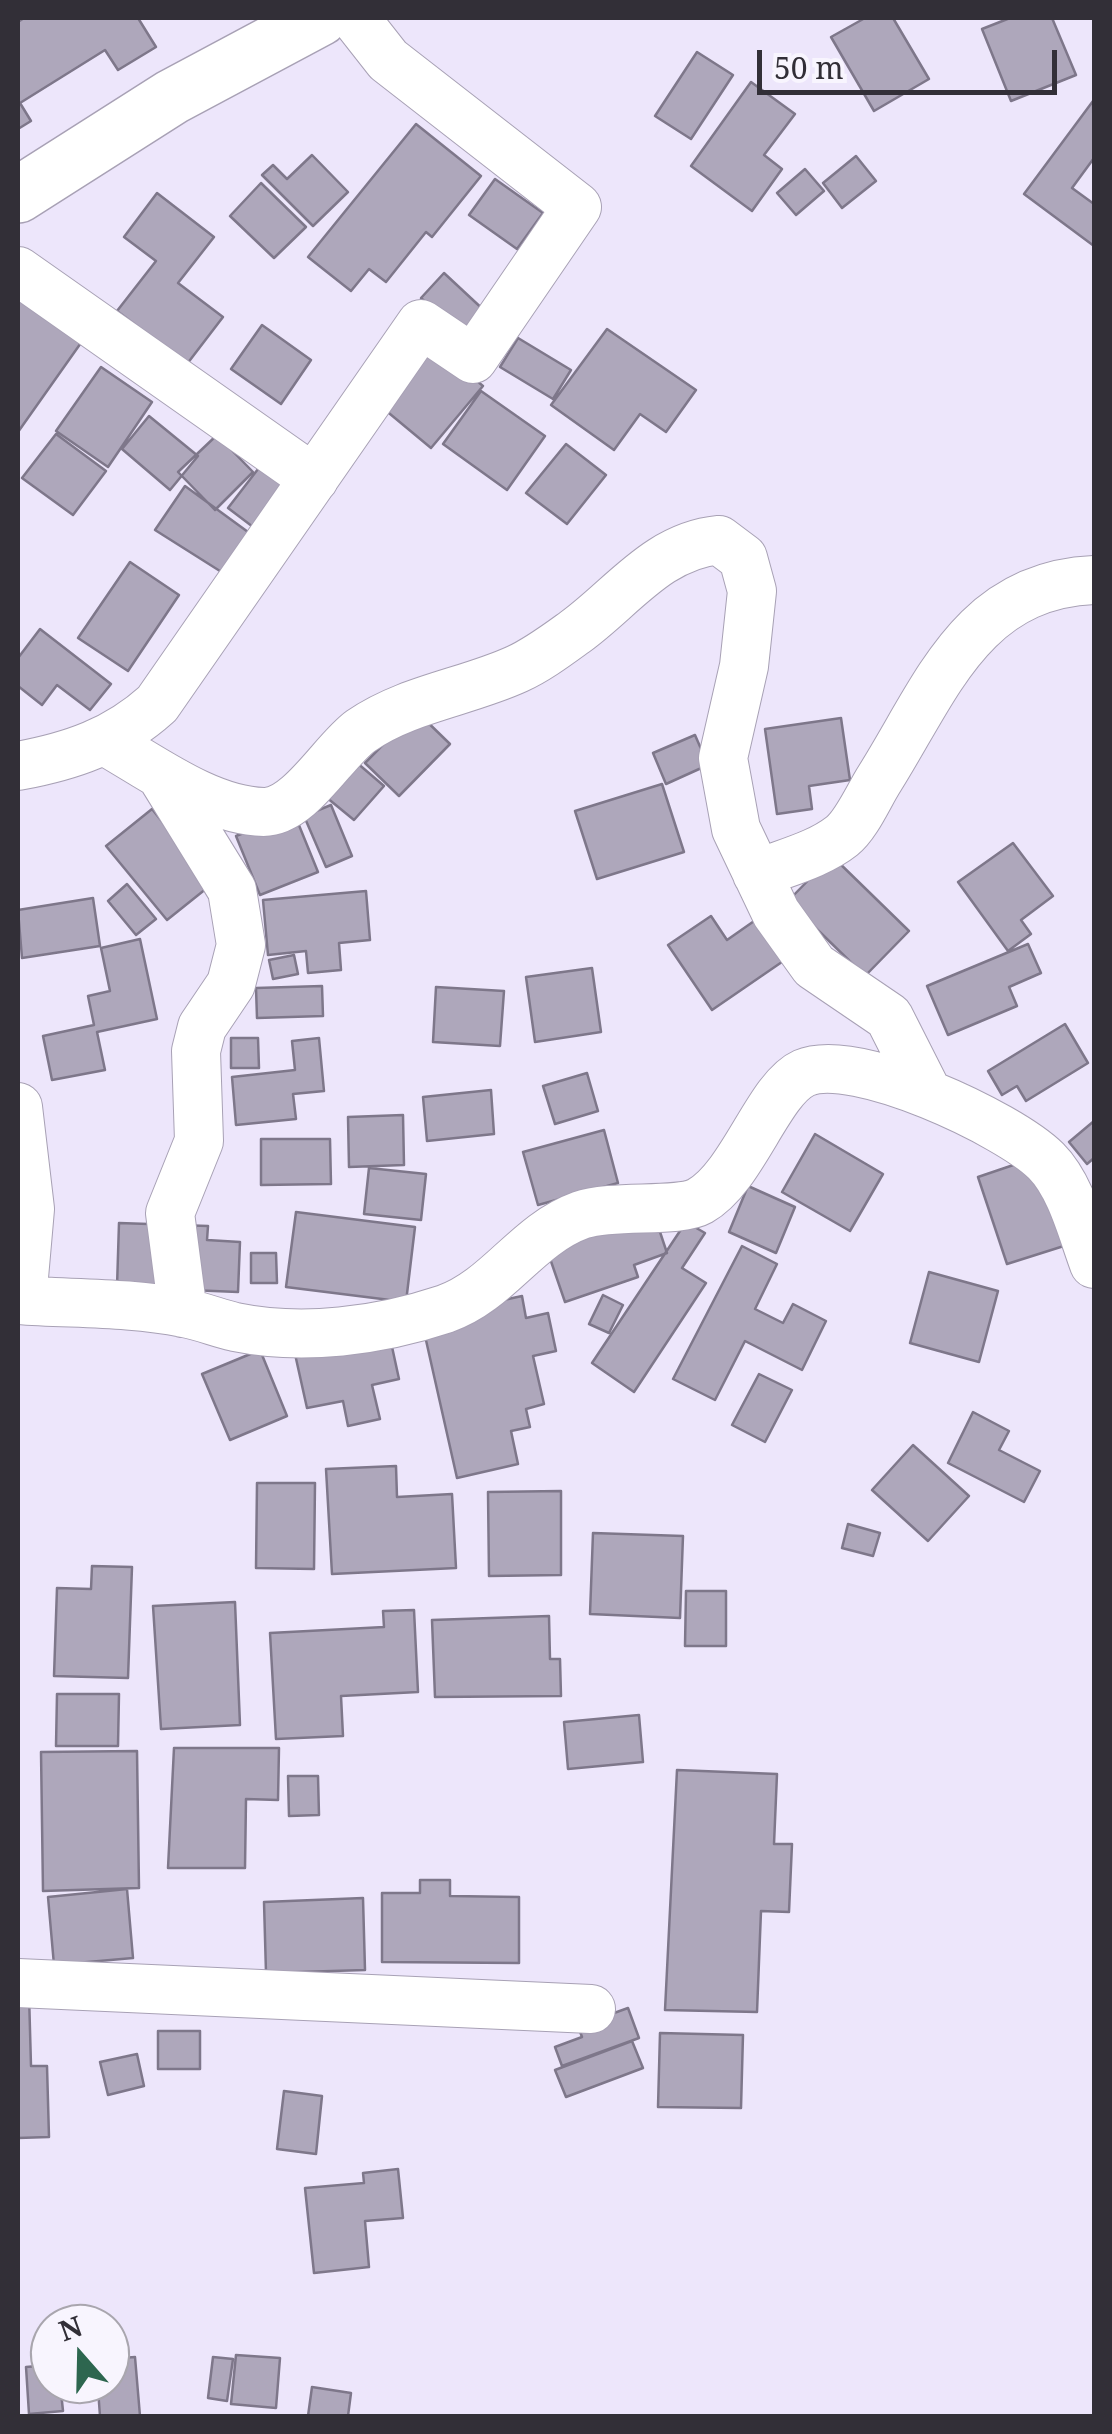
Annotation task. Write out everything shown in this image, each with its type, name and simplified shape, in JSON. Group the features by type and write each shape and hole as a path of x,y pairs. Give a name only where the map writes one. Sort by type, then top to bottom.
{"main road":[{"path":"18,195 172,97 320,18"}],"street":[{"path":"18,766 85,751 130,728 157,704 422,324 473,359 577,207 388,60 355,18"},
{"path":"18,270 314,479"},
{"path":"105,741 198,796 266,812 291,802 360,732 393,714 519,668 576,632 655,564 690,543 719,540 743,558 752,591 744,666 723,758 736,829 776,913 814,966 890,1017 927,1092"},
{"path":"757,874 844,835 965,642 998,610 1028,592 1066,581 1094,580"},
{"path":"159,772 232,890 240,945 231,984 202,1027 196,1051 199,1141 170,1213 183,1312"},
{"path":"18,1107 30,1209 20,1300 183,1312 236,1327 294,1334 386,1324 448,1308 485,1288 544,1233 580,1216 616,1206 697,1204 724,1183 770,1111 800,1074 829,1067 927,1092 1010,1133 1048,1163 1094,1264"},
{"path":"18,1983 592,2008"}],"building":[{"path":"24,18 138,18 156,47 118,70 105,50 20,103 31,121 18,129 18,22"},
{"path":"865,18 893,18 929,79 874,111 831,37"},
{"path":"1010,18 1052,18 1076,75 1011,101 982,29"},
{"path":"697,52 733,75 691,139 655,116"},
{"path":"751,82 795,114 764,155 782,169 752,211 691,166"},
{"path":"1093,101 1094,158 1072,188 1094,204 1094,246 1024,194"},
{"path":"416,124 481,176 432,237 426,232 386,282 369,269 351,291 308,257"},
{"path":"312,155 348,192 313,226 262,175 273,165 287,179"},
{"path":"856,156 876,181 842,208 823,183"},
{"path":"805,169 824,191 796,215 777,193"},
{"path":"495,179 543,213 517,249 469,215"},
{"path":"261,183 306,227 274,258 230,216"},
{"path":"157,193 214,237 178,283 223,317 187,364 117,311 156,261 124,237"},
{"path":"444,273 488,314 465,339 421,298"},
{"path":"18,295 83,340 18,432"},
{"path":"262,325 311,360 281,404 231,369"},
{"path":"607,329 696,390 666,432 640,414 614,450 551,405"},
{"path":"518,338 571,370 553,399 500,367"},
{"path":"430,342 483,386 431,448 378,404"},
{"path":"101,367 152,402 108,467 56,431"},
{"path":"481,391 545,436 507,490 443,444"},
{"path":"149,416 198,456 170,490 122,449"},
{"path":"56,434 106,471 73,515 22,478"},
{"path":"217,435 253,472 215,510 178,472"},
{"path":"566,444 606,475 567,524 526,493"},
{"path":"265,460 301,487 265,536 228,508"},
{"path":"185,486 259,540 231,578 155,530"},
{"path":"130,562 179,595 128,671 78,638"},
{"path":"40,629 111,684 90,710 57,685 42,705 18,686 18,658"},
{"path":"416,711 450,744 399,796 365,763"},
{"path":"841,718 850,780 809,786 812,809 777,814 765,729"},
{"path":"695,735 708,765 666,784 653,753"},
{"path":"356,762 384,786 354,820 326,797"},
{"path":"662,784 684,852 597,879 575,811"},
{"path":"331,805 352,856 326,867 304,816"},
{"path":"152,809 212,884 167,920 106,846"},
{"path":"294,813 318,872 260,895 236,836"},
{"path":"1013,843 1053,896 1021,920 1031,934 1008,951 958,882"},
{"path":"832,856 909,931 865,976 788,901"},
{"path":"127,884 156,919 136,935 108,901"},
{"path":"366,891 370,940 339,943 341,970 308,973 306,951 268,955 263,900"},
{"path":"93,898 100,946 22,958 18,910"},
{"path":"767,912 795,953 712,1010 668,945 711,916 727,940"},
{"path":"140,939 157,1019 97,1032 105,1070 52,1080 43,1036 94,1025 88,996 110,991 101,948"},
{"path":"1028,944 1041,973 1009,987 1017,1006 948,1035 927,986"},
{"path":"294,955 298,974 273,979 269,960"},
{"path":"592,968 601,1032 535,1042 526,977"},
{"path":"322,986 323,1016 257,1018 256,988"},
{"path":"436,987 504,991 500,1046 433,1042"},
{"path":"1065,1024 1088,1063 1026,1101 1017,1086 1002,1095 988,1071"},
{"path":"231,1038 258,1038 259,1068 231,1068"},
{"path":"319,1038 324,1091 293,1094 296,1119 236,1125 232,1077 295,1070 292,1041"},
{"path":"587,1073 598,1111 555,1124 543,1086"},
{"path":"491,1090 494,1134 427,1141 423,1097"},
{"path":"403,1115 404,1165 349,1167 348,1117"},
{"path":"1094,1121 1094,1158 1087,1164 1069,1142"},
{"path":"604,1130 618,1183 538,1205 523,1152"},
{"path":"815,1134 883,1174 850,1231 782,1192"},
{"path":"261,1139 330,1139 331,1184 261,1185"},
{"path":"1037,1157 1067,1245 1007,1264 978,1177"},
{"path":"369,1168 426,1174 421,1220 364,1214"},
{"path":"748,1186 795,1207 776,1253 729,1232"},
{"path":"651,1205 667,1253 634,1265 638,1277 565,1302 544,1241"},
{"path":"296,1212 415,1227 406,1302 286,1287"},
{"path":"686,1222 705,1233 682,1268 706,1283 634,1392 592,1363"},
{"path":"119,1223 208,1226 207,1240 240,1242 238,1292 117,1287"},
{"path":"742,1246 777,1264 755,1309 783,1323 793,1304 826,1321 802,1370 745,1341 715,1400 673,1379"},
{"path":"251,1253 276,1253 277,1283 251,1283"},
{"path":"929,1272 998,1291 979,1362 910,1343"},
{"path":"603,1295 623,1305 609,1333 589,1324"},
{"path":"522,1296 526,1318 548,1313 556,1351 533,1356 544,1404 526,1409 530,1427 511,1431 518,1464 457,1478 421,1318"},
{"path":"389,1333 399,1379 372,1385 380,1419 348,1426 343,1401 307,1408 295,1354"},
{"path":"260,1350 287,1416 230,1440 202,1374"},
{"path":"759,1374 792,1390 765,1442 732,1425"},
{"path":"973,1412 1009,1431 999,1450 1040,1471 1024,1502 948,1463"},
{"path":"913,1445 969,1496 928,1541 872,1490"},
{"path":"396,1466 397,1497 452,1494 456,1568 332,1574 326,1469"},
{"path":"257,1483 315,1483 314,1569 256,1568"},
{"path":"561,1491 561,1575 489,1576 488,1492"},
{"path":"848,1524 880,1533 873,1556 842,1548"},
{"path":"593,1533 683,1536 680,1618 590,1614"},
{"path":"92,1566 132,1567 128,1678 54,1676 57,1588 91,1589"},
{"path":"686,1591 726,1591 726,1646 685,1646"},
{"path":"235,1602 240,1725 161,1729 153,1606"},
{"path":"414,1610 418,1692 341,1696 343,1736 276,1739 270,1633 384,1627 383,1611"},
{"path":"549,1616 550,1659 560,1659 561,1696 435,1697 432,1620"},
{"path":"57,1694 119,1694 118,1746 56,1746"},
{"path":"639,1715 643,1762 568,1769 564,1722"},
{"path":"174,1748 279,1748 278,1800 246,1799 245,1868 168,1868"},
{"path":"137,1751 139,1888 43,1891 41,1752"},
{"path":"677,1770 777,1774 774,1844 792,1844 789,1912 761,1911 757,2012 665,2010"},
{"path":"288,1776 318,1776 319,1815 289,1816"},
{"path":"420,1880 450,1880 450,1896 519,1897 519,1963 382,1962 382,1893 420,1893"},
{"path":"127,1889 133,1958 54,1965 48,1897"},
{"path":"363,1898 365,1970 266,1973 264,1902"},
{"path":"29,1994 31,2066 47,2066 49,2137 18,2138 18,1995"},
{"path":"628,2008 639,2038 562,2066 555,2047 582,2037 578,2026"},
{"path":"158,2031 200,2031 200,2069 158,2069"},
{"path":"660,2033 743,2035 741,2108 658,2107"},
{"path":"632,2041 643,2068 566,2097 555,2070"},
{"path":"137,2054 144,2086 108,2095 100,2062"},
{"path":"284,2091 322,2096 316,2154 277,2149"},
{"path":"398,2169 403,2218 365,2221 369,2267 314,2273 305,2188 364,2183 363,2173"},
{"path":"236,2355 280,2358 276,2408 231,2404"},
{"path":"130,2357 135,2357 140,2416 100,2416 99,2404 130,2404"},
{"path":"213,2357 233,2359 227,2401 208,2398"},
{"path":"26,2367 30,2367 30,2404 62,2404 63,2411 29,2414"},
{"path":"312,2387 351,2393 348,2416 308,2416"}]}
